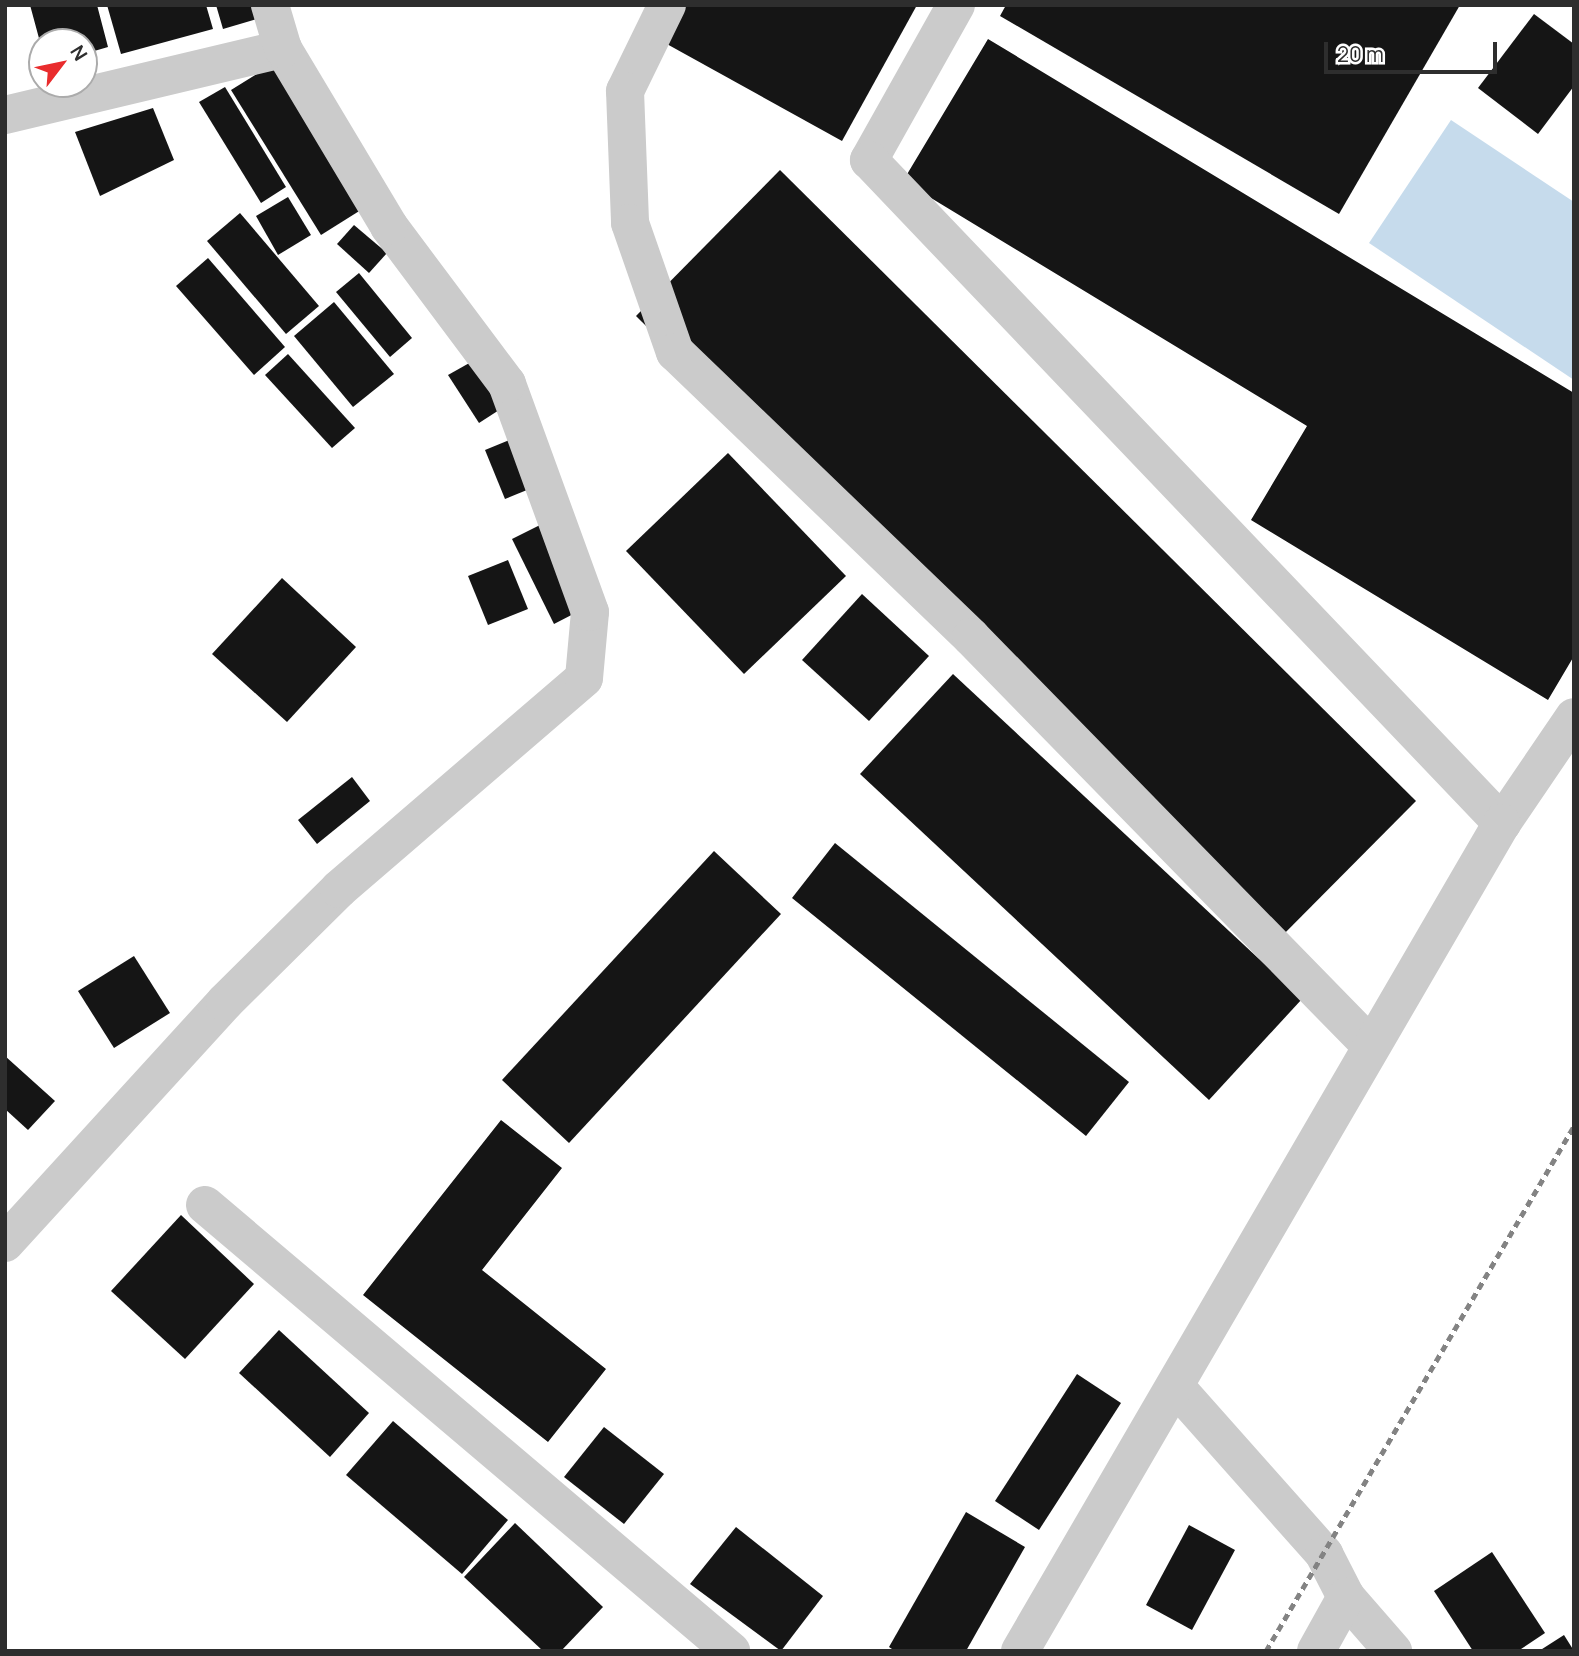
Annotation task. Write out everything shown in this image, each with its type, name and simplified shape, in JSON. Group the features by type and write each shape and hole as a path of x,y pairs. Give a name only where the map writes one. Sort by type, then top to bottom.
{"street":[{"path":"5,1243 225,1002 339,889 584,678 590,612 507,384 389,226 283,49 270,5"},
{"path":"667,5 625,91 630,223 674,352 971,637 1369,1044"},
{"path":"956,5 869,160 1502,823"},
{"path":"5,115 283,49"},
{"path":"1020,1651 1175,1386 1369,1044 1502,823 1574,717"},
{"path":"205,1205 731,1651"},
{"path":"1175,1386 1324,1553 1346,1597 1393,1651"},
{"path":"1316,1651 1346,1597"}],"water":[{"path":"1451,120 1574,202 1574,380 1369,243"}],"building":[{"path":"30,5 97,5 108,47 98,50 98,28 36,28"},
{"path":"107,5 206,5 213,29 121,54"},
{"path":"216,5 261,5 264,17 223,29"},
{"path":"686,5 917,5 842,141 665,43"},
{"path":"1006,5 1460,5 1339,214 1000,16"},
{"path":"1534,14 1574,44 1574,86 1538,134 1478,88"},
{"path":"988,39 1574,393 1574,656 1548,700 1251,520 1307,426 903,181"},
{"path":"283,58 372,203 321,235 231,90"},
{"path":"225,87 286,187 261,203 199,102"},
{"path":"153,108 174,160 100,196 75,132"},
{"path":"780,170 1416,801 1271,947 636,316"},
{"path":"288,197 311,235 278,255 256,216"},
{"path":"240,213 319,306 286,334 207,241"},
{"path":"354,225 387,253 369,273 337,244"},
{"path":"208,258 285,347 254,375 176,286"},
{"path":"359,273 412,338 390,357 336,292"},
{"path":"334,302 394,374 353,407 294,336"},
{"path":"288,354 355,428 332,448 265,375"},
{"path":"480,357 513,401 479,423 448,375"},
{"path":"524,434 544,483 505,499 485,450"},
{"path":"728,453 846,576 744,674 626,551"},
{"path":"546,522 587,607 554,624 512,539"},
{"path":"508,560 528,609 488,625 468,576"},
{"path":"282,578 356,647 287,722 212,654"},
{"path":"862,594 929,656 869,721 802,660"},
{"path":"953,674 1302,999 1209,1100 860,774"},
{"path":"352,777 370,801 317,844 298,820"},
{"path":"835,843 1129,1082 1086,1136 792,898"},
{"path":"714,851 781,914 569,1143 502,1080"},
{"path":"134,956 170,1013 114,1048 78,991"},
{"path":"5,1056 55,1101 28,1130 5,1109"},
{"path":"501,1120 562,1168 482,1270 606,1369 548,1442 363,1295"},
{"path":"181,1215 254,1284 185,1359 111,1291"},
{"path":"279,1330 369,1413 330,1457 239,1373"},
{"path":"1077,1374 1121,1403 1039,1530 995,1501"},
{"path":"393,1421 508,1520 462,1574 346,1475"},
{"path":"604,1427 664,1474 624,1524 564,1477"},
{"path":"966,1512 1025,1547 966,1651 895,1651 889,1647"},
{"path":"515,1523 603,1607 561,1651 543,1651 464,1577"},
{"path":"1189,1525 1235,1550 1192,1630 1146,1605"},
{"path":"736,1527 823,1596 781,1651 690,1584"},
{"path":"1492,1552 1545,1633 1518,1651 1473,1651 1434,1591"},
{"path":"1564,1635 1574,1651 1539,1651"}],"railway":[{"path":"1266,1651 1574,1126"}]}
